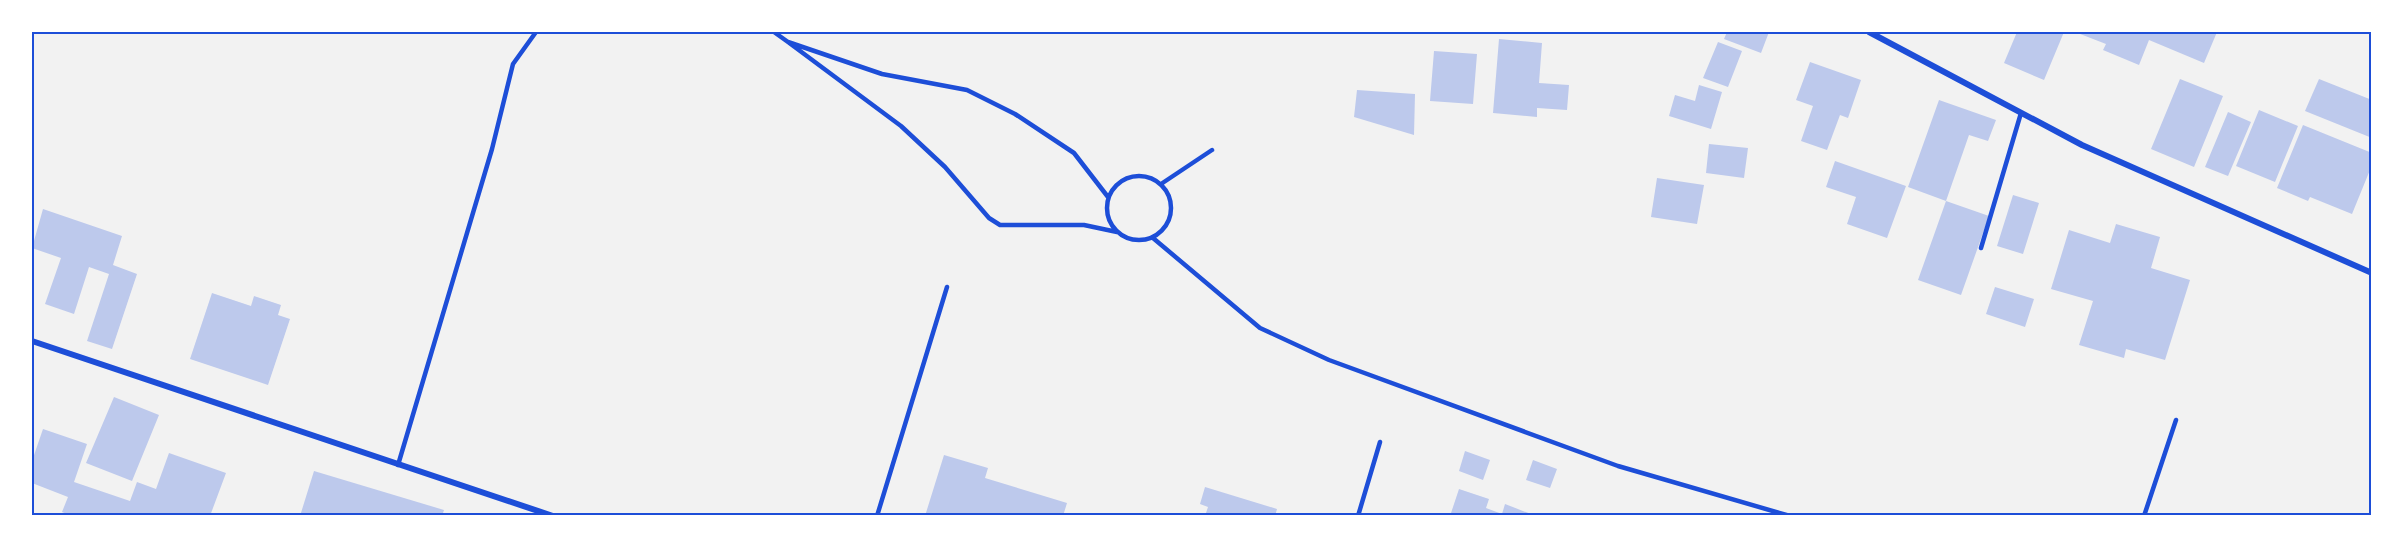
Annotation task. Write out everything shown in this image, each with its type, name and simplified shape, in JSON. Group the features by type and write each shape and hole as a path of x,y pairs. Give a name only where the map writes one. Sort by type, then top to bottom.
{"street":[{"path":"1869,32 2082,145 2372,273"},
{"path":"32,341 553,516"}],"lane":[{"path":"398,465 492,149 513,64 536,32"},
{"path":"774,32 901,126 945,167 989,218 1000,225 1084,225 1117,232 1128,238 1141,240 1153,238 1163,230 1170,219 1172,207 1168,194 1161,184 1150,178 1138,176 1126,179 1115,187 1108,197 1107,210 1110,222 1117,232"},
{"path":"788,42 882,74 967,90 1015,114 1074,153 1108,197"},
{"path":"1981,248 2020,113"},
{"path":"1161,184 1212,150"},
{"path":"1153,238 1260,328 1329,360 1618,466 1790,516"},
{"path":"877,516 947,287"},
{"path":"2144,516 2176,420"},
{"path":"1358,516 1380,442"}],"building":[{"path":"1727,32 1742,34 1743,32 1769,32 1761,53 1724,39"},
{"path":"2017,32 2064,32 2044,80 2004,63"},
{"path":"2075,32 2217,32 2204,63 2149,40 2139,65 2103,50 2106,44"},
{"path":"1499,39 1542,43 1539,83 1569,85 1567,110 1537,108 1537,117 1493,113"},
{"path":"1718,42 1742,51 1728,87 1703,78"},
{"path":"1434,51 1477,54 1473,104 1430,101"},
{"path":"1810,62 1861,80 1848,118 1840,115 1827,150 1801,141 1813,106 1796,100"},
{"path":"2180,79 2223,96 2194,167 2151,149"},
{"path":"2319,79 2372,100 2372,138 2305,111"},
{"path":"1699,85 1722,92 1711,129 1669,116 1675,95 1695,101"},
{"path":"1357,90 1415,94 1414,135 1354,117"},
{"path":"1939,100 1996,120 1988,141 1969,135 1946,201 1908,187"},
{"path":"2259,110 2298,126 2275,182 2236,166"},
{"path":"2228,112 2251,122 2228,176 2205,167"},
{"path":"2303,125 2372,153 2372,165 2352,214 2310,197 2308,201 2277,188"},
{"path":"1709,144 1748,148 1744,178 1706,173"},
{"path":"1835,161 1906,186 1887,238 1847,224 1856,197 1826,187"},
{"path":"1657,178 1704,185 1697,224 1651,217"},
{"path":"2013,195 2039,203 2023,254 1997,246"},
{"path":"1946,201 1989,216 1961,295 1918,280"},
{"path":"43,209 122,236 113,265 137,274 112,349 87,341 109,274 89,267 74,314 45,304 61,258 32,248"},
{"path":"2116,224 2160,237 2151,268 2190,280 2165,360 2126,349 2124,358 2079,345 2093,301 2051,289 2069,230 2110,243"},
{"path":"1995,287 2034,299 2025,327 1986,314"},
{"path":"212,293 251,306 254,296 281,305 278,315 290,319 268,385 190,359"},
{"path":"114,397 159,415 132,481 86,463"},
{"path":"43,429 87,444 74,482 130,501 137,482 156,489 169,453 226,473 210,516 72,516 62,512 68,497 32,483 32,461"},
{"path":"1465,451 1490,460 1483,480 1459,471"},
{"path":"944,455 988,468 985,478 1067,503 1063,516 925,516"},
{"path":"1533,460 1557,469 1550,488 1526,480"},
{"path":"314,471 444,510 442,516 300,516"},
{"path":"1205,487 1277,509 1275,516 1205,516 1208,507 1200,504"},
{"path":"1459,489 1489,499 1486,508 1502,514 1505,504 1536,516 1450,516"}]}
